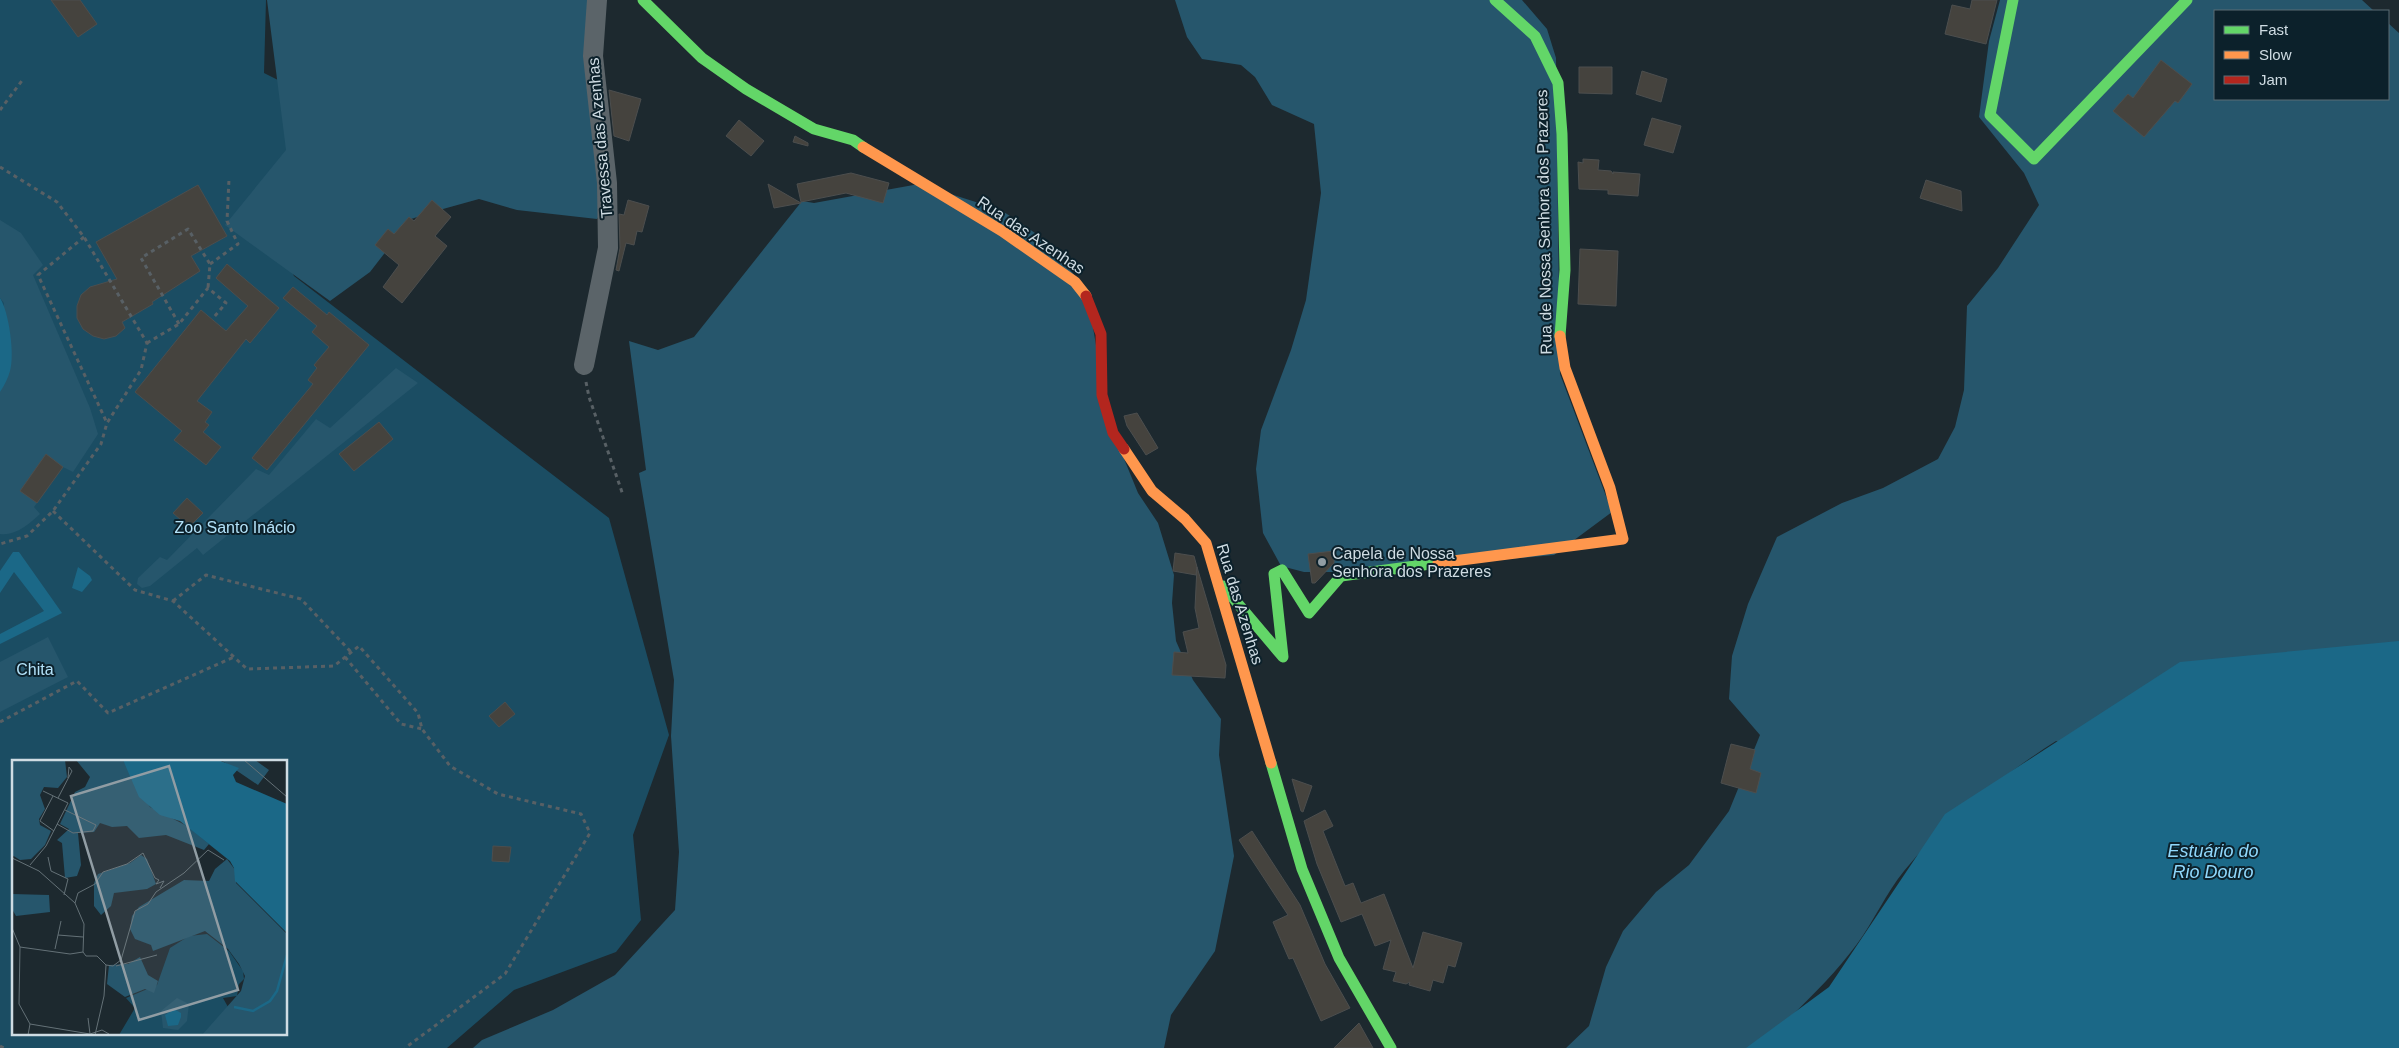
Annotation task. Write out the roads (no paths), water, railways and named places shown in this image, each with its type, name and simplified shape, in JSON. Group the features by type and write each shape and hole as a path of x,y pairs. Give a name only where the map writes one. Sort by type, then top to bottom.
{"street":[{"name":"Travessa das Azenhas","path":"584,365 608,248 607,183 593,56 597,0"},
{"name":"Rua das Azenhas","path":"643,0 702,58 746,89 814,129 853,140 900,172 1002,231 1075,282 1087,297 1101,334 1102,395 1113,433 1152,491 1185,519 1206,543 1265,749 1302,869 1339,958 1392,1048"},
{"name":"Rua de Nossa Senhora dos Prazeres","path":"1217,578 1283,657 1274,574 1282,570 1309,614 1341,576 1623,539 1610,488 1565,368 1560,342 1565,270 1562,134 1558,83 1545,53 1535,36 1495,0"},
{"path":"2013,0 1990,115 2034,159 2188,0"}],"water":[{"path":"0,298 6,313 12,355 9,374 0,392"},
{"path":"13,552 19,552 62,613 0,644 0,634 44,611 14,572 0,593 0,571"},
{"path":"78,567 90,576 92,580 82,592 72,588"},
{"name":"Estuário do Rio Douro","path":"2399,641 2399,1048 1746,1048 1829,987 1945,814 2180,662"}],"place":[{"name":"Capela de Nossa Senhora dos Prazeres","path":"1322,562"}],"park label":[{"name":"Zoo Santo Inácio","path":"235,527"},
{"name":"Chita","path":"35,669"}]}
